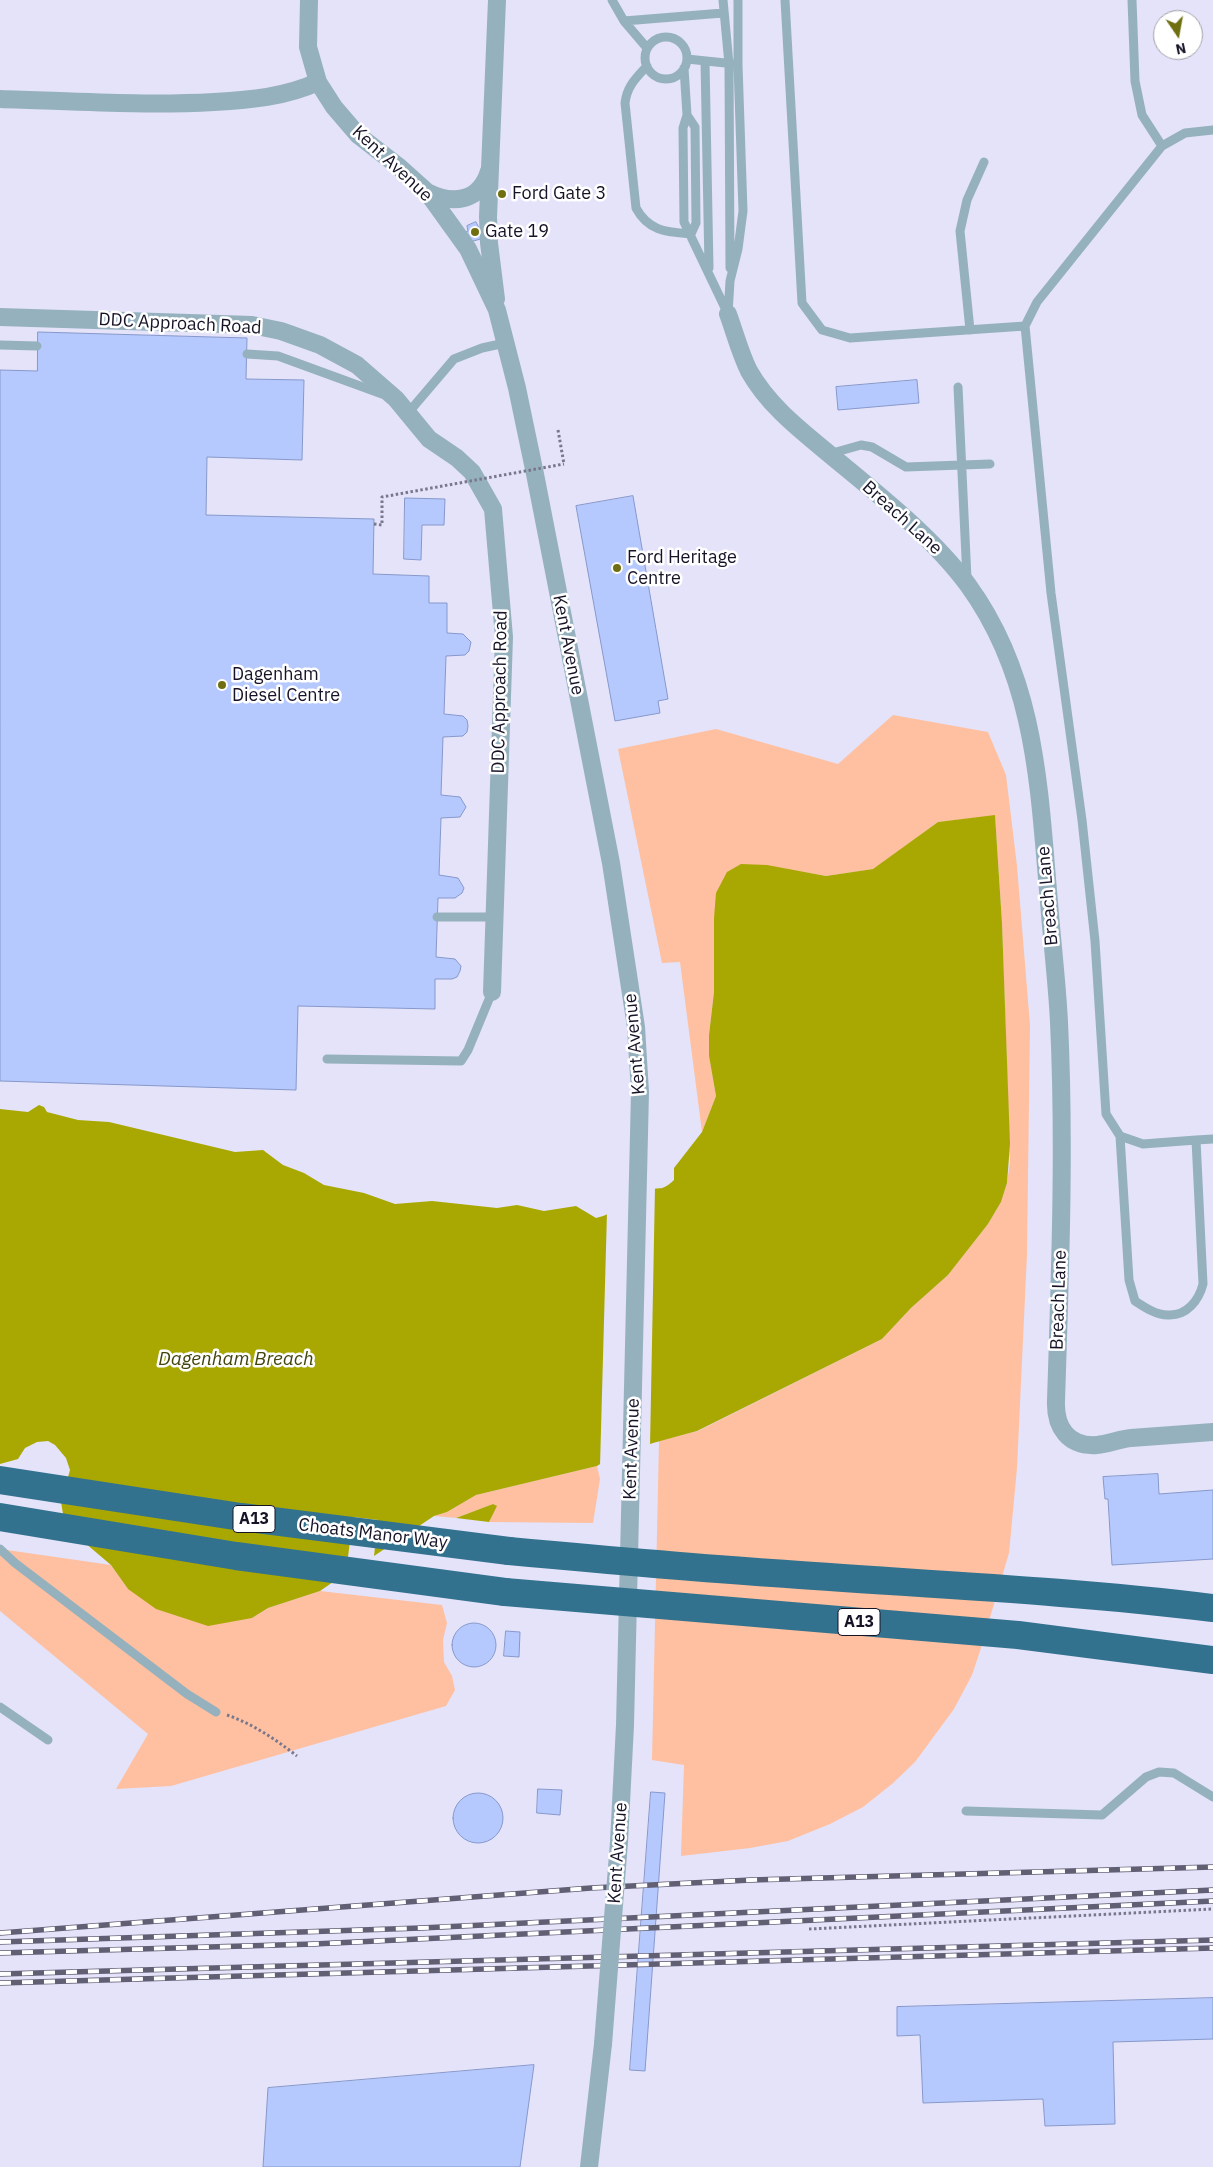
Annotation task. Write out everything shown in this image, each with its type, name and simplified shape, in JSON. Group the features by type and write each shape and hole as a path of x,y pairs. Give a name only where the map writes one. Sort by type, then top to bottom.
{"highway":[{"name":"Choats Manor Way","path":"0,1480 241,1517 508,1551 771,1573 1042,1590 1213,1608"},
{"name":"A13","path":"0,1517 236,1556 504,1592 1018,1636 1213,1660"}],"street":[{"name":"Kent Avenue","path":"309,0 308,47 318,82 334,107 358,135 398,166 427,192 468,249 497,310 535,474 611,863 636,1027 640,1092 639,1184 625,1725 619,1842 603,2044 589,2167"},
{"path":"497,0 489,243 497,310"},
{"path":"0,99 172,105 236,101 286,94 318,82"},
{"path":"427,192 440,198 451,200 467,197 482,185 491,163"},
{"name":"Breach Lane","path":"728,314 749,370 765,394 784,416 942,555 967,584 981,605 1010,662 1016,679 1033,742 1039,788 1059,1020 1062,1185 1057,1421 1066,1436 1082,1444 1095,1445 1127,1439 1213,1432"},
{"name":"DDC Approach Road","path":"0,317 252,325 281,331 320,345 357,365 396,399 429,439 457,458 472,472 493,509 504,637 492,992"}],"lane":[{"path":"612,0 624,21 647,48"},
{"path":"722,0 734,64 743,211 738,249 730,281"},
{"path":"728,314 734,64 738,0"},
{"path":"785,0 802,303 822,330 850,338 1025,326"},
{"path":"1132,0 1135,80 1142,115 1162,146"},
{"path":"624,21 724,13"},
{"path":"686,63 680,73 668,79 655,76 646,66 645,54 647,48 658,38 672,38 683,45 686,63 687,115 694,127 696,223 691,234 728,314"},
{"path":"686,63 705,61 734,64"},
{"path":"705,61 709,272"},
{"path":"646,66 626,92 625,103 636,208 645,220 661,231 691,234"},
{"path":"1196,1140 1203,1284 1200,1298 1188,1309 1168,1316 1149,1310 1135,1301 1129,1280 1120,1136 1106,1114 1095,941 1082,820 1051,593 1025,326 1036,302 1162,146 1185,132 1213,130"},
{"path":"970,330 960,231 967,200 984,162"},
{"path":"408,413 454,360 482,348 505,343"},
{"path":"0,345 37,346"},
{"path":"247,354 278,356 396,399"},
{"path":"958,387 967,584"},
{"path":"829,454 862,445 872,447 906,467 990,464"},
{"path":"437,918 494,917"},
{"path":"327,1058 461,1062 468,1050 492,992"},
{"path":"1120,1136 1143,1144 1213,1139"},
{"path":"0,1549 15,1563 187,1694 216,1712"},
{"path":"0,1707 48,1740"},
{"path":"966,1811 1102,1815 1146,1777 1159,1772 1174,1773 1213,1797"}],"path":[{"path":"374,524 382,525 382,497 564,464 558,430"},
{"path":"216,1712 249,1724 280,1742 297,1756"},
{"path":"809,1929 1213,1909"}],"shaded area":[{"path":"893,715 988,732 1006,775 1017,866 1030,1025 1027,1254 1017,1468 1009,1553 972,1675 954,1709 915,1762 892,1784 863,1807 830,1824 788,1841 750,1848 681,1856 684,1765 652,1760 659,1441 698,1431 882,1339 911,1308 948,1275 988,1224 1001,1202 1007,1183 1010,1162 1002,923 995,816 938,822 874,869 826,876 804,872 714,918 714,992 709,1035 709,1056 716,1096 702,1132 680,962 662,963 618,749 716,729 838,764"},
{"path":"597,1466 600,1479 593,1523 489,1522 496,1506 493,1504 456,1518 434,1516 447,1512 476,1495"},
{"path":"0,1549 111,1565 128,1589 252,1618 268,1608 320,1591 442,1605 447,1623 443,1640 444,1662 452,1676 455,1690 446,1706 171,1786 116,1789 148,1734 0,1611"}],"water":[{"name":"Dagenham Breach","path":"995,815 1002,923 1010,1144 1007,1183 1001,1202 988,1224 948,1275 911,1308 882,1339 697,1431 653,1443 608,1459 597,1466 476,1495 447,1512 434,1516 374,1556 378,1520 353,1517 346,1573 320,1591 268,1608 252,1618 208,1626 156,1609 128,1589 111,1565 65,1526 61,1502 70,1470 66,1458 55,1445 48,1441 37,1442 25,1448 18,1459 0,1464 0,1109 28,1112 39,1105 44,1107 47,1112 78,1120 109,1122 235,1152 263,1150 283,1165 304,1173 324,1185 364,1193 395,1204 432,1201 497,1208 517,1205 544,1211 576,1206 596,1218 603,1216 617,1210 642,1194 653,1189 663,1188 674,1180 674,1168 702,1132 716,1096 709,1056 709,1035 714,992 714,918 716,893 727,872 741,864 767,865 826,876 873,869 938,822"},
{"path":"493,1504 497,1506 489,1522 456,1518"}],"pier":[{"path":"655,1187 650,1446 600,1466 607,1212 649,1188"}],"building":[{"name":"Gate 19","path":"476,222 484,238 470,242 463,233 468,231 467,226"},
{"name":"Dagenham Diesel Centre","path":"38,332 247,338 246,379 304,380 302,460 207,457 206,515 374,519 373,574 429,576 429,603 447,603 447,633 463,634 471,642 469,651 465,655 446,656 444,714 463,716 467,720 468,726 467,732 463,736 443,737 441,795 460,797 466,807 460,817 441,818 439,875 458,878 464,888 462,893 455,898 438,898 436,957 455,959 461,966 460,971 457,977 452,979 435,979 435,1009 298,1006 296,1090 0,1081 0,370 37,371"},
{"path":"917,380 919,403 838,410 836,387"},
{"name":"Ford Heritage Centre","path":"633,496 668,699 658,701 660,713 615,721 576,506"},
{"path":"405,498 445,499 444,525 422,525 421,560 404,559"},
{"path":"1158,1474 1159,1494 1213,1490 1213,1559 1112,1565 1108,1499 1105,1499 1103,1477"},
{"path":"478,1623 490,1629 495,1636 495,1654 490,1661 483,1666 470,1667 462,1664 455,1657 452,1641 455,1633 462,1626"},
{"path":"506,1631 520,1632 519,1657 504,1656"},
{"path":"538,1789 562,1790 560,1815 537,1813"},
{"path":"651,1792 665,1793 645,2071 630,2070"},
{"path":"478,1793 487,1795 498,1804 503,1818 501,1827 492,1838 478,1843 469,1841 458,1832 453,1818 455,1809 464,1798"},
{"path":"1213,1998 1213,2039 1113,2042 1115,2124 1045,2126 1043,2099 923,2103 920,2035 897,2036 897,2007"},
{"path":"534,2065 520,2167 263,2167 268,2088"}],"railway":[{"path":"0,1933 591,1888 751,1880 1213,1867"},
{"path":"0,1942 421,1928 1213,1890"},
{"path":"0,1953 314,1944 1213,1901"},
{"path":"0,1974 1213,1940"},
{"path":"0,1983 1213,1948"}],"place":[{"name":"Ford Gate 3","path":"502,194"},
{"name":"Gate 19","path":"475,232"},
{"name":"Ford Heritage Centre","path":"617,568"},
{"name":"Dagenham Diesel Centre","path":"222,685"}]}
